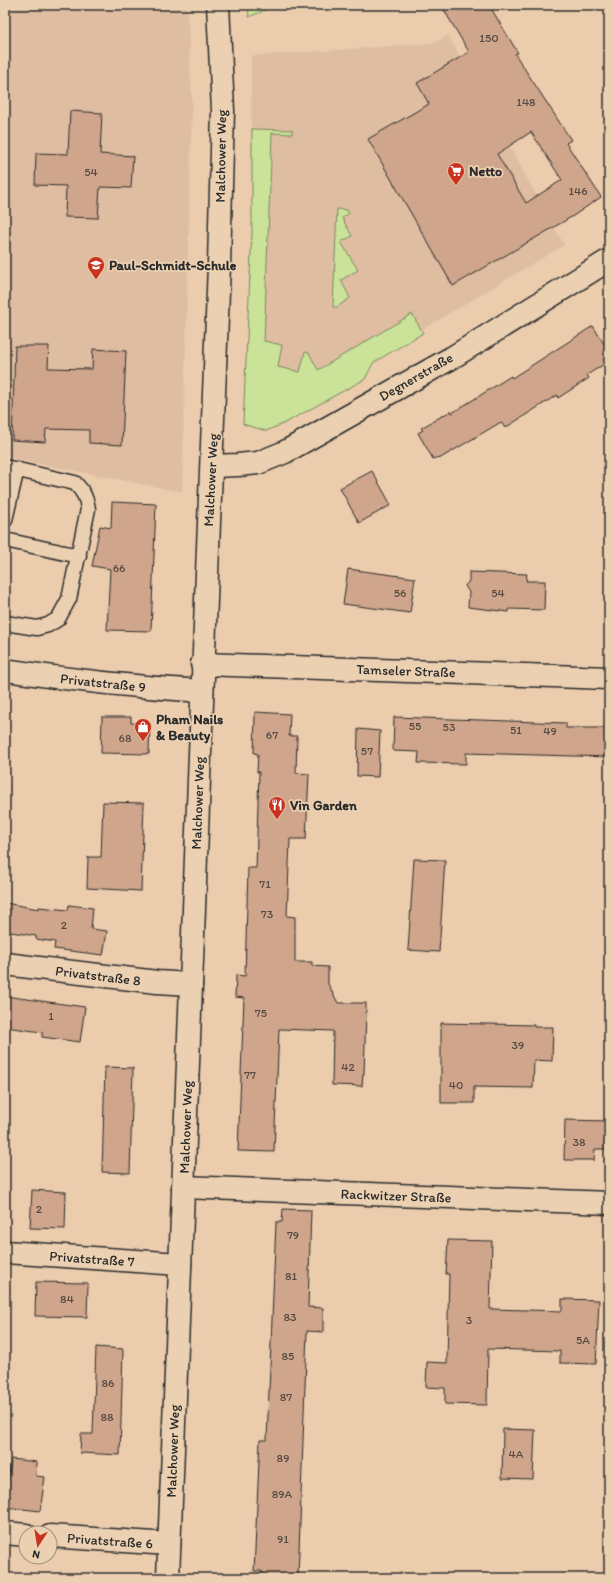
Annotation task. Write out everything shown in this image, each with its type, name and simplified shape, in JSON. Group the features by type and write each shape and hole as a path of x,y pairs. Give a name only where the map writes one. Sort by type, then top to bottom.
{"street":[{"name":"Malchower Weg","path":"168,1578 184,1187 202,664 212,466 223,111 218,5"},
{"name":"Degnerstraße","path":"212,466 258,463 285,452 453,356 609,260"},
{"name":"Tamseler Straße","path":"202,664 609,678"},
{"name":"Privatstraße 9","path":"5,670 69,680 202,691"},
{"name":"Privatstraße 8","path":"5,964 157,982 191,984"},
{"name":"Rackwitzer Straße","path":"184,1187 609,1203"},
{"name":"Privatstraße 7","path":"5,1252 180,1264"},
{"path":"5,1533 18,1534"},
{"name":"Privatstraße 6","path":"58,1537 169,1544"}],"lane":[{"path":"5,520 11,468 65,479 75,483 83,491 87,500 88,509 69,599 58,619 48,625 37,628 5,623"},
{"path":"5,540 79,556"}],"shaded area":[{"name":"Paul-Schmidt-Schule","path":"5,5 187,5 192,102 182,492 5,457"},
{"path":"448,35 564,245 332,383 272,384 248,333 252,232 251,56 434,43"}],"green space":[{"path":"248,5 267,5 267,9 249,17"},
{"path":"252,129 292,130 292,134 272,133 264,341 282,345 278,367 300,372 305,352 309,353 318,370 412,314 423,333 373,363 365,379 285,423 266,431 243,424 252,232"},
{"path":"337,209 347,210 349,213 342,218 352,236 341,242 358,270 341,280 350,298 337,307 333,307"}],"building":[{"path":"441,5 489,5 518,53 515,54 571,140 566,143 601,197 573,216 453,286 368,139 429,104 417,83 469,52","holes":["531,132 562,180 526,203 497,154"]},
{"path":"70,111 102,113 100,154 133,156 131,188 100,187 98,218 65,217 66,186 35,185 36,153 68,154"},
{"path":"593,326 609,352 609,361 587,375 589,378 558,398 557,395 505,428 501,422 439,459 438,457 433,459 418,433 423,430 421,428 451,411 452,413 511,376 512,378"},
{"path":"15,346 49,346 48,368 92,369 93,349 126,351 122,445 89,443 89,430 46,429 45,442 12,440"},
{"path":"372,471 391,505 359,523 340,488"},
{"path":"112,502 156,504 151,631 107,630 110,569 92,566 100,526 111,528"},
{"path":"348,569 415,578 410,613 343,604"},
{"path":"469,572 527,574 526,581 545,581 544,610 509,609 509,612 468,607 469,592 465,586 469,581"},
{"path":"255,712 290,714 289,736 297,736 296,773 309,774 306,839 290,839 287,916 295,917 295,962 312,962 312,966 328,967 328,984 338,1003 366,1003 364,1074 362,1086 332,1085 333,1031 279,1029 274,1152 238,1151 244,998 235,997 236,975 245,976 248,868 256,868 259,772 257,772 258,754 254,753"},
{"path":"102,717 131,717 131,723 150,724 149,754 101,753"},
{"path":"394,717 566,723 566,728 609,728 609,757 466,753 466,764 418,763 419,752 393,751"},
{"path":"358,729 380,731 378,777 357,776"},
{"path":"103,802 144,803 141,891 87,888 88,857 101,857"},
{"path":"414,859 445,860 439,952 408,950"},
{"path":"5,903 39,909 39,907 68,910 69,905 93,908 91,929 107,931 103,955 54,949 55,942 36,939 36,936 5,931"},
{"path":"5,996 85,1007 80,1042 42,1037 42,1032 5,1027"},
{"path":"441,1023 534,1025 534,1027 553,1027 552,1061 534,1060 533,1088 474,1087 474,1103 441,1103"},
{"path":"105,1067 133,1068 130,1173 102,1172"},
{"path":"565,1120 609,1121 609,1149 595,1149 594,1160 564,1160"},
{"path":"32,1190 66,1192 65,1229 30,1228"},
{"path":"283,1209 311,1210 308,1307 323,1308 323,1332 307,1331 298,1578 262,1578 262,1571 254,1571 260,1440 267,1440 276,1222 282,1222"},
{"path":"448,1240 492,1241 490,1309 562,1311 562,1299 599,1300 596,1364 560,1363 560,1351 488,1349 487,1405 445,1404 445,1388 426,1387 427,1362 447,1363 449,1274 446,1274"},
{"path":"36,1282 88,1283 87,1317 35,1316"},
{"path":"96,1347 123,1349 120,1455 80,1453 81,1434 93,1434"},
{"path":"503,1429 535,1430 533,1479 502,1478"},
{"path":"11,1459 37,1462 36,1476 45,1477 40,1511 5,1507"}],"place":[{"name":"Netto","path":"456,186"},
{"name":"Paul-Schmidt-Schule","path":"96,280"},
{"name":"Pham Nails & Beauty","path":"143,742"},
{"name":"Vin Garden","path":"277,820"}]}
